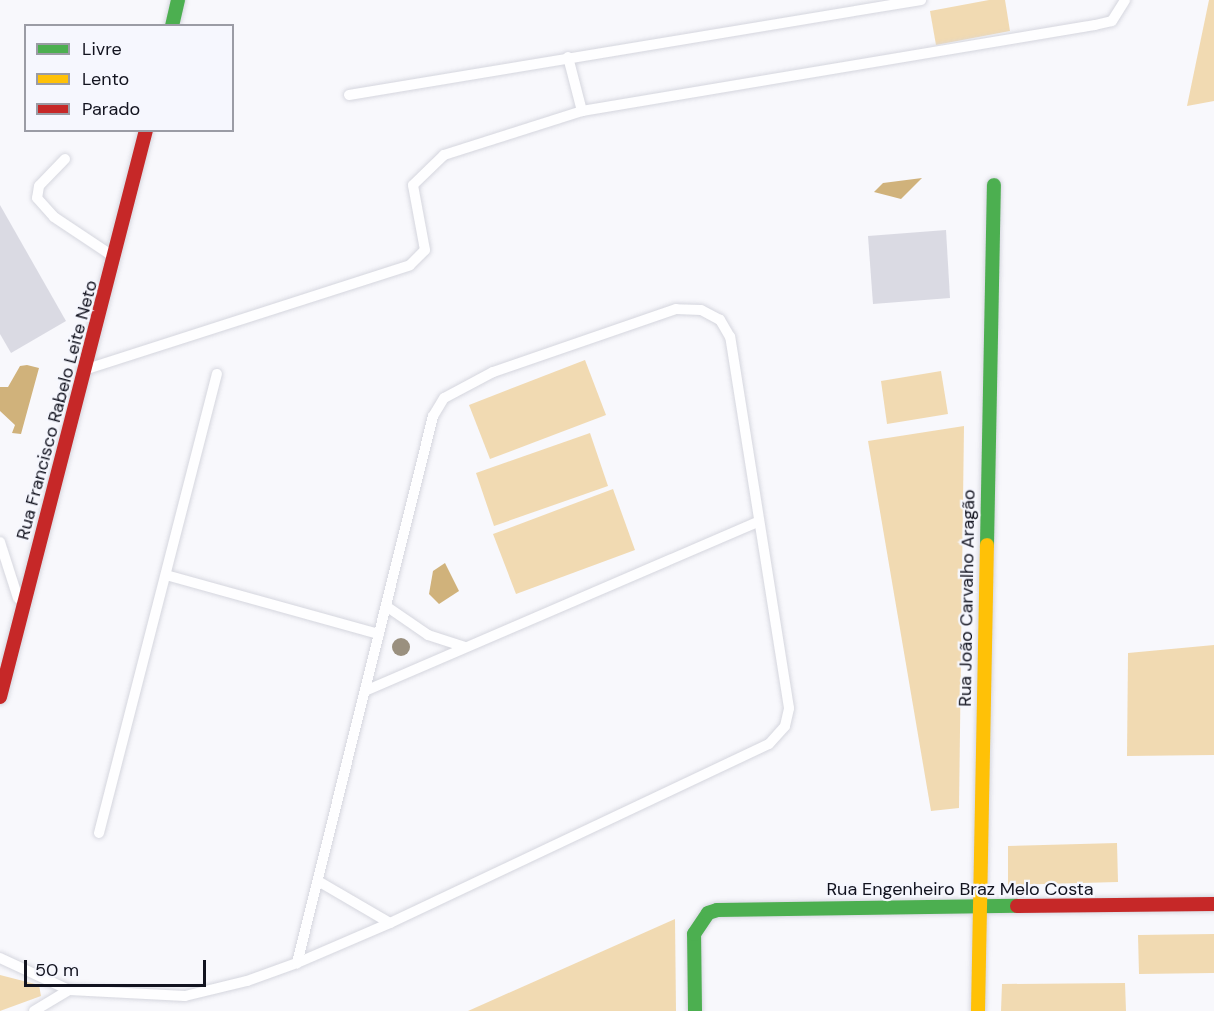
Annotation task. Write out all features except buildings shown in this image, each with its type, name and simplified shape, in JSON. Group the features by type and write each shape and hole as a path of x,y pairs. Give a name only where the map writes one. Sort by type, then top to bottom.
{"street":[{"path":"172,24 178,0"},
{"name":"Rua Francisco Rabelo Leite Neto","path":"0,697 87,369 146,132"},
{"name":"Rua João Carvalho Aragão","path":"978,1011 978,908 994,185"},
{"name":"Rua Engenheiro Braz Melo Costa","path":"695,1011 694,934 708,913 752,908 978,908 1214,904"}],"lane":[{"path":"349,95 921,0"},
{"path":"87,369 410,265 425,250 413,185 424,170 444,154 582,111 1095,25 1112,21 1125,0"},
{"path":"568,57 582,111"},
{"path":"65,159 39,186 37,198 54,217 115,257"},
{"path":"0,958 69,990 185,996 297,963 390,923 770,744 785,726 789,708 730,337 720,320 701,310 676,309 494,372 444,398 433,416 297,963"},
{"path":"99,833 218,374"},
{"path":"365,691 759,521"},
{"path":"0,542 22,612"},
{"path":"166,575 379,634"},
{"path":"386,606 428,635 465,647"},
{"path":"318,881 390,923"},
{"path":"34,1011 69,990"}],"shaded area":[{"path":"989,0 1005,0 1010,31 936,45 930,11"},
{"path":"1209,0 1214,0 1214,101 1187,106"},
{"path":"922,178 901,199 874,192 883,183"},
{"path":"585,360 606,415 490,459 469,405"},
{"path":"20,366 39,368 21,434 12,433 15,425 0,411 0,387 8,387"},
{"path":"941,371 948,414 887,424 881,381"},
{"path":"964,426 959,808 931,811 868,441"},
{"path":"590,433 608,486 494,526 476,473"},
{"path":"613,489 635,550 516,594 493,534"},
{"path":"445,563 459,591 439,604 429,594 433,571"},
{"path":"1214,645 1214,755 1127,756 1128,653"},
{"path":"1117,843 1118,882 1008,885 1008,846"},
{"path":"675,919 676,1011 468,1011"},
{"path":"1214,934 1214,973 1139,974 1138,935"},
{"path":"0,975 39,985 41,996 0,1011"},
{"path":"1125,983 1126,1011 1001,1011 1002,984"}],"traffic: fast":[{"path":"172,24 178,0"},
{"path":"987,545 994,185"},
{"path":"695,1011 694,934 708,913 717,910 1017,906"}],"traffic: slow":[{"path":"978,1011 987,545"}],"traffic: jam":[{"path":"0,697 145,132"},
{"path":"1017,906 1214,904"}]}
